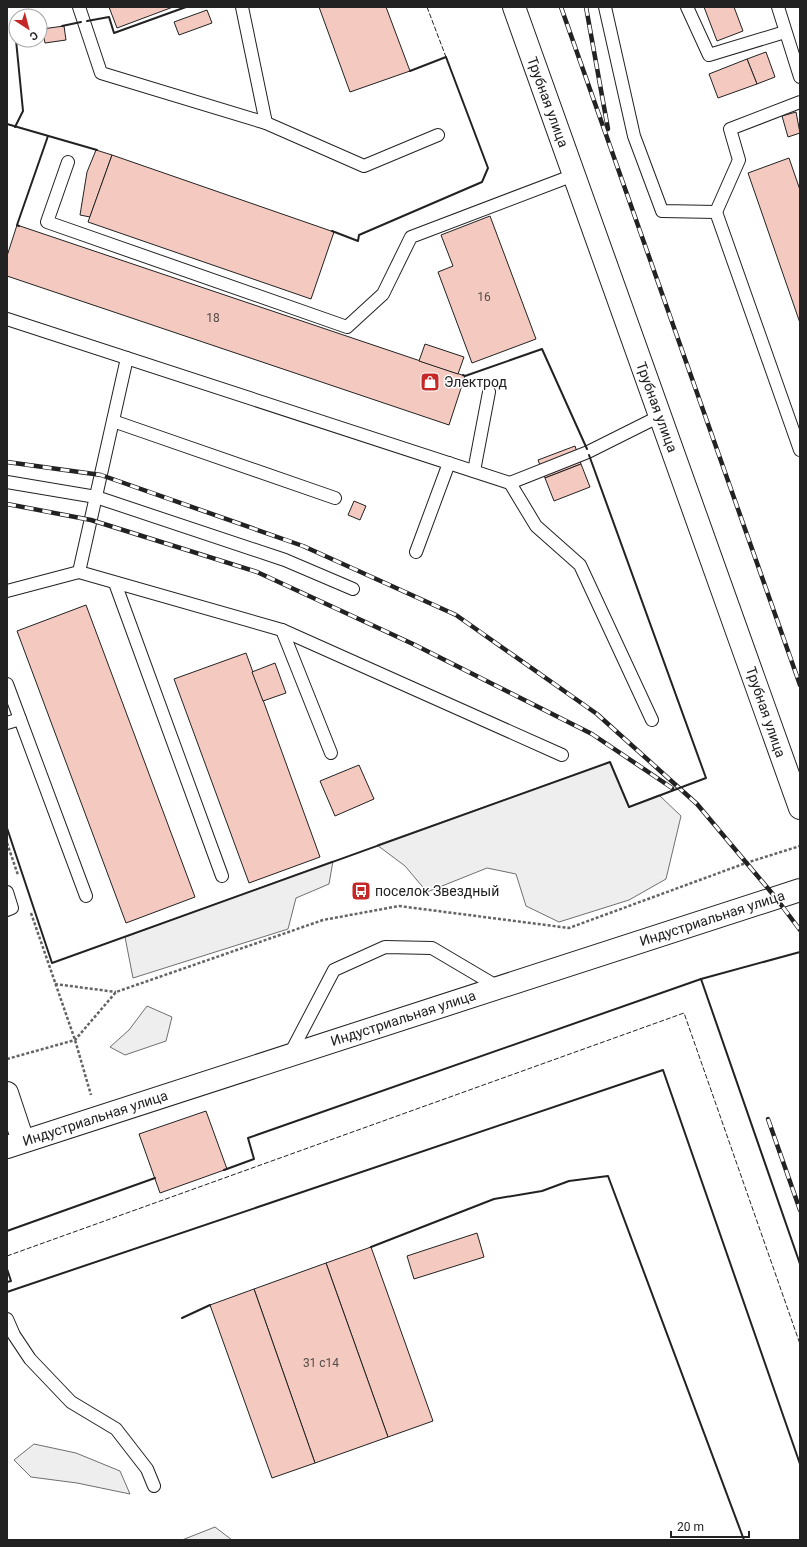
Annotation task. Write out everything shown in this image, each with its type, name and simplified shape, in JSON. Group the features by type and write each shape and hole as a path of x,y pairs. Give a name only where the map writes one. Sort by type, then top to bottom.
{"main road":[{"name":"Трубная улица","path":"514,7 800,808"},
{"name":"Индустриальная улица","path":"15,1144 800,890"},
{"path":"7,1093 15,1144"}],"lane":[{"path":"79,7 101,73 266,123 364,166 438,135"},
{"path":"242,7 266,123"},
{"path":"605,7 634,136 662,211 716,212"},
{"path":"686,7 709,54 786,32"},
{"path":"778,7 800,77"},
{"path":"800,102 730,129 739,160 716,212 800,450"},
{"path":"68,162 47,222 347,327 383,294 411,237 574,175"},
{"path":"7,319 510,483 588,452 660,416"},
{"path":"79,572 127,358"},
{"path":"474,471 489,392"},
{"path":"113,421 336,498"},
{"path":"416,552 449,463"},
{"path":"7,482 96,497 285,560 353,589"},
{"path":"510,483 536,526 580,565 652,720"},
{"path":"7,591 79,572 282,630 562,755"},
{"path":"115,583 222,876"},
{"path":"282,630 331,753"},
{"path":"7,684 86,896"},
{"path":"7,723 20,719"},
{"path":"7,892 12,908 7,910"},
{"path":"290,1054 334,970 385,947 432,948 498,987"},
{"path":"7,1319 14,1335 30,1358 72,1402 116,1429 147,1469 154,1486"}],"path":[{"path":"7,843 20,880"},
{"path":"30,910 75,1040 97,1117"},
{"path":"55,984 116,992"}],"shaded area":[{"path":"610,762 629,807 659,795 681,816 666,879 629,900 559,922 526,906 516,874 487,868 427,892 405,866 377,845"},
{"path":"333,861 329,884 296,898 288,929 133,978 125,937"},
{"path":"147,1006 172,1017 166,1041 125,1055 110,1047 129,1030"},
{"path":"34,1444 76,1453 120,1471 130,1494 77,1483 31,1477 14,1460"},
{"path":"215,1527 232,1540 182,1540"}],"building":[{"path":"109,7 173,7 117,28"},
{"path":"319,7 386,7 410,71 350,92"},
{"path":"704,7 734,7 743,31 717,41"},
{"path":"207,10 212,23 179,35 174,22"},
{"path":"64,26 66,40 48,43 48,28"},
{"path":"766,52 775,77 757,84 747,59"},
{"path":"747,59 757,84 718,98 709,74"},
{"path":"796,112 800,133 788,137 782,116"},
{"path":"96,150 112,155 90,217 80,215 87,172"},
{"path":"112,155 334,232 311,299 88,222"},
{"path":"789,158 800,190 800,323 748,173"},
{"path":"490,216 536,339 472,363 438,272 453,266 441,235"},
{"path":"17,225 465,376 449,425 7,276 7,256"},
{"path":"425,344 464,357 458,374 419,361"},
{"path":"575,446 581,464 545,478 538,460"},
{"path":"581,464 590,487 554,501 545,478"},
{"path":"354,501 366,506 360,520 348,515"},
{"path":"86,605 195,897 126,923 17,631"},
{"path":"246,653 320,857 249,883 174,679"},
{"path":"275,663 286,693 263,701 252,672"},
{"path":"359,765 374,799 335,816 320,781"},
{"path":"206,1111 227,1169 160,1193 139,1134"},
{"path":"477,1233 484,1257 414,1279 407,1256"},
{"path":"371,1247 433,1421 388,1437 326,1263"},
{"path":"326,1263 388,1437 315,1463 254,1289"},
{"path":"254,1289 315,1463 272,1478 210,1305"}],"railway":[{"path":"561,7 800,685"},
{"path":"586,7 608,129"},
{"path":"7,462 101,475 303,546 456,615 597,714 697,804 776,898 800,930"},
{"path":"7,504 91,520 257,572 413,644 592,734 672,788"},
{"path":"768,1119 800,1210"}],"fence":[{"path":"427,7 446,57"},
{"path":"7,1256 684,1013 800,1344"}],"wall":[{"path":"87,21 109,17 114,33 186,7"},
{"path":"62,26 81,22"},
{"path":"15,127 23,111 17,48"},
{"path":"332,231 358,241 359,235 482,182 488,168 446,57 410,71"},
{"path":"7,124 97,150"},
{"path":"19,226 17,225 48,136"},
{"path":"463,375 465,376 542,349 587,449"},
{"path":"7,828 52,963 610,762 629,807 706,778 589,455"},
{"path":"701,979 800,952"},
{"path":"224,1170 254,1159 248,1138 701,979 800,1264"},
{"path":"7,1292 663,1070 800,1464"},
{"path":"371,1247 494,1199 542,1191 569,1181 608,1176 744,1540"},
{"path":"7,1231 155,1178"},
{"path":"7,1269 11,1281 7,1282"},
{"path":"182,1318 210,1305"}],"place":[{"name":"Электрод","path":"430,382"},
{"name":"поселок Звездный","path":"361,891"}]}
